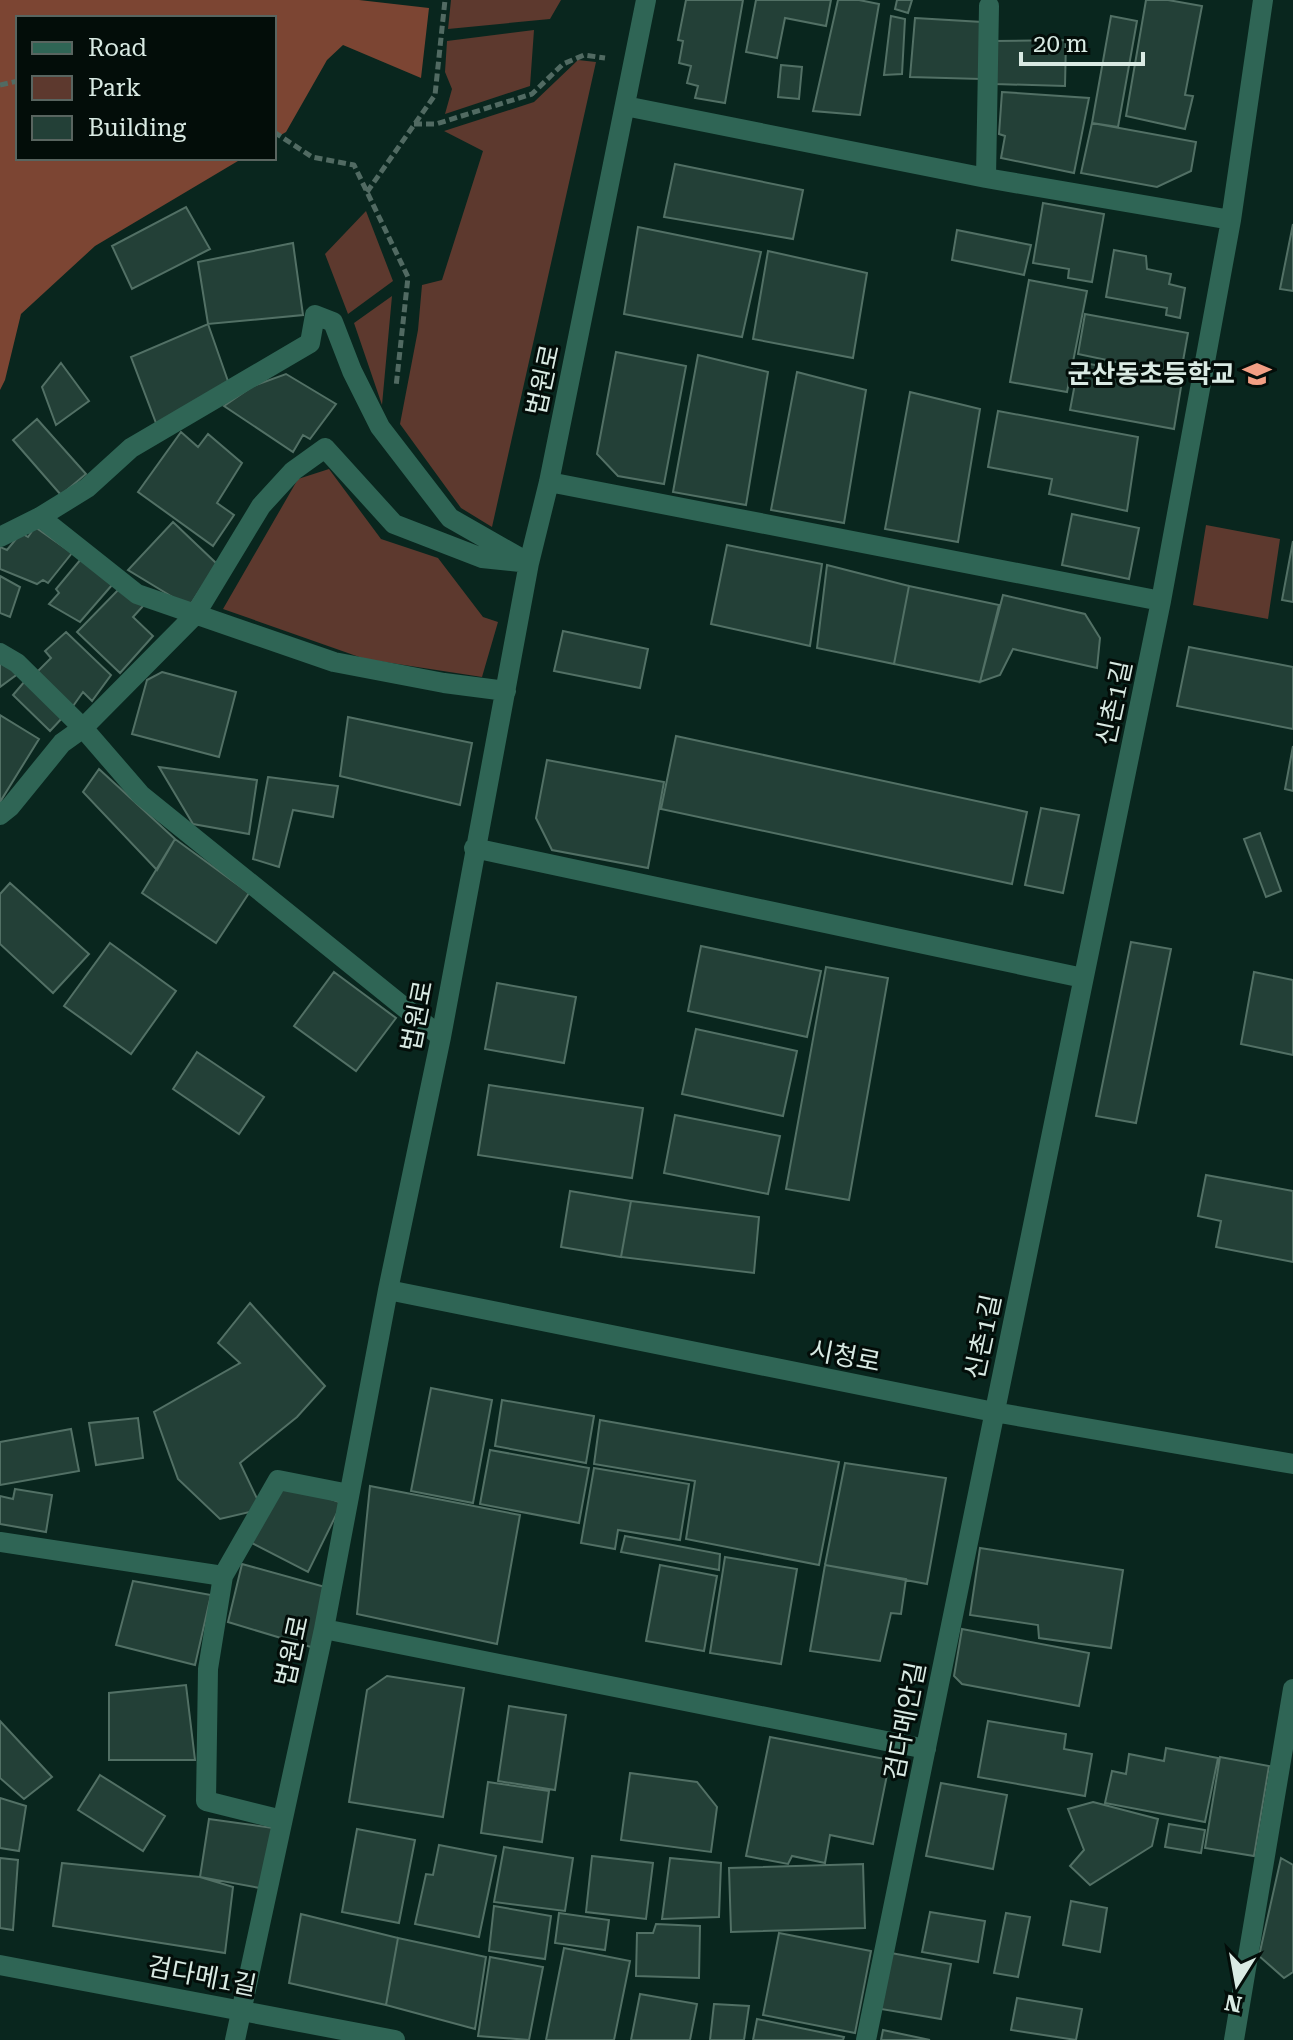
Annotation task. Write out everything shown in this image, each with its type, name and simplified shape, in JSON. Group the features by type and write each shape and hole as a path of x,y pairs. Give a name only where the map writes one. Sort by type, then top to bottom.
{"street":[{"name":"법원로","path":"235,2040 324,1629 388,1290 441,1037 529,563 549,482 646,0"},
{"name":"신촌1길","path":"994,1412 1161,601 1231,220 1263,0"},
{"path":"986,178 989,6"},
{"path":"625,106 986,178 1231,220"},
{"path":"0,537 87,488 131,448 310,343 315,315 333,322 352,371 380,427 450,518 529,563"},
{"path":"0,815 62,743 83,728 195,615 261,506 293,471 325,448 394,524 482,558 529,563"},
{"path":"549,482 1161,601"},
{"path":"40,517 137,594 334,662 444,683 506,691"},
{"path":"0,653 17,663 83,728 141,795 441,1037"},
{"path":"474,848 1083,978"},
{"name":"시청로","path":"388,1290 994,1412 1293,1464"},
{"name":"검다메안길","path":"866,2040 994,1412"},
{"path":"282,1820 206,1801 208,1669 223,1576 278,1480 349,1494"},
{"path":"0,1542 223,1576"},
{"path":"324,1629 926,1749"},
{"path":"1234,2040 1293,1689"},
{"name":"검다메1길","path":"0,1965 395,2040"}],"path":[{"path":"367,192 435,95 445,0"},
{"path":"414,124 436,124 532,94 563,64 584,55 634,64"},
{"path":"276,133 312,157 354,165 408,277 395,396 380,427"}],"green space":[{"path":"451,0 561,0 550,19 448,29"},
{"path":"534,30 530,86 445,114 452,89 445,72 447,41"},
{"path":"578,60 596,62 492,527 461,508 400,424 418,330 422,285 442,280 483,151 444,131 534,102"},
{"path":"366,211 393,281 348,314 325,254"},
{"path":"392,296 382,405 354,323"},
{"path":"329,469 381,539 438,558 483,617 498,622 482,677 365,659 223,609 298,479"},
{"path":"1206,525 1280,539 1268,619 1193,605"}],"shaded area":[{"path":"0,0 359,0 429,8 421,78 343,45 327,60 286,132 276,138 276,16 16,16 16,160 240,160 95,246 21,314 0,390"}],"building":[{"path":"686,0 743,0 725,103 695,98 698,86 687,83 691,66 679,63 683,41 678,40"},
{"path":"756,0 831,0 826,26 785,18 777,58 746,52"},
{"path":"838,0 879,4 860,115 813,111"},
{"path":"897,0 912,0 908,13 895,9"},
{"path":"1146,0 1202,6 1185,95 1193,96 1185,129 1126,116"},
{"path":"891,16 905,19 902,74 884,75"},
{"path":"1111,16 1137,21 1118,127 1092,123"},
{"path":"915,18 982,22 981,79 910,77"},
{"path":"1066,40 1065,86 995,84 995,41"},
{"path":"781,65 802,67 799,99 778,97"},
{"path":"1002,92 1089,98 1074,173 1001,158 1005,136 999,134"},
{"path":"1092,123 1196,142 1191,171 1157,187 1081,173"},
{"path":"675,164 803,190 793,239 664,217"},
{"path":"1043,203 1104,214 1092,282 1068,278 1069,269 1033,263"},
{"path":"186,207 210,249 132,289 112,246"},
{"path":"1293,224 1293,291 1280,289"},
{"path":"638,227 761,252 742,337 624,314"},
{"path":"957,230 1031,245 1024,275 952,260"},
{"path":"293,243 303,315 208,324 198,262"},
{"path":"1114,250 1146,256 1147,269 1171,274 1169,284 1185,288 1180,318 1166,315 1167,308 1106,297"},
{"path":"768,251 867,273 853,358 753,339"},
{"path":"1029,280 1087,291 1067,392 1010,382"},
{"path":"1085,314 1188,333 1180,378 1120,367 1121,363 1078,354"},
{"path":"208,324 229,384 159,431 131,357"},
{"path":"616,352 686,366 664,484 618,476 597,454"},
{"path":"698,355 768,372 746,505 673,492"},
{"path":"1079,362 1182,381 1174,429 1070,410"},
{"path":"61,363 89,401 56,425 42,387"},
{"path":"797,372 866,390 844,523 771,510"},
{"path":"286,374 336,404 310,439 303,435 293,452 224,406 253,386"},
{"path":"910,392 980,409 958,542 885,529"},
{"path":"998,411 1138,437 1127,511 1049,494 1052,479 988,467"},
{"path":"37,419 86,474 61,495 13,440"},
{"path":"181,432 198,447 208,434 242,463 217,503 234,515 213,546 138,492"},
{"path":"1072,514 1139,528 1129,579 1062,565"},
{"path":"173,522 217,564 189,607 128,570"},
{"path":"35,527 72,553 48,583 43,580 37,584 0,569 0,547 7,550 21,533 28,537"},
{"path":"1293,541 1293,602 1282,600"},
{"path":"727,545 822,564 810,646 711,624"},
{"path":"81,559 112,585 80,622 49,604 59,593 56,589"},
{"path":"827,565 909,586 894,664 817,648"},
{"path":"0,576 20,587 10,617 0,613"},
{"path":"909,586 999,605 980,682 894,664"},
{"path":"119,589 144,605 133,617 153,636 120,673 77,632"},
{"path":"1003,595 1085,614 1100,638 1097,668 1013,649 1000,675 980,682"},
{"path":"563,631 648,649 640,688 554,671"},
{"path":"66,632 111,675 92,701 83,692 71,709 36,673 51,658 45,651"},
{"path":"1189,647 1293,667 1293,729 1177,706"},
{"path":"0,661 19,673 0,687"},
{"path":"162,672 236,692 219,757 132,734 147,680"},
{"path":"25,681 64,716 50,731 13,695"},
{"path":"0,715 39,739 0,802"},
{"path":"348,717 472,743 460,805 340,776"},
{"path":"676,736 1027,812 1012,884 661,809"},
{"path":"1293,746 1293,791 1285,789"},
{"path":"547,760 664,782 648,868 552,850 536,818"},
{"path":"159,767 257,780 249,834 193,824"},
{"path":"99,769 175,839 157,870 83,792"},
{"path":"268,777 338,786 333,817 293,810 279,867 253,859"},
{"path":"1041,808 1079,815 1063,893 1025,885"},
{"path":"1260,833 1281,891 1266,897 1244,839"},
{"path":"175,839 249,893 216,943 142,893"},
{"path":"10,883 89,954 53,993 0,944 0,894"},
{"path":"1131,942 1171,949 1136,1123 1096,1116"},
{"path":"110,943 176,991 131,1054 64,1006"},
{"path":"701,946 821,971 807,1037 688,1011"},
{"path":"826,967 888,978 849,1200 786,1189"},
{"path":"334,972 396,1018 356,1071 294,1026"},
{"path":"1254,972 1293,980 1293,1055 1241,1044"},
{"path":"497,983 576,997 564,1063 485,1049"},
{"path":"696,1029 797,1051 783,1116 682,1094"},
{"path":"197,1052 264,1097 239,1134 173,1089"},
{"path":"489,1085 643,1108 632,1178 478,1155"},
{"path":"675,1115 780,1136 768,1194 664,1173"},
{"path":"1206,1175 1293,1191 1293,1262 1216,1247 1221,1221 1198,1216"},
{"path":"570,1191 631,1201 621,1257 561,1247"},
{"path":"631,1201 759,1217 754,1273 621,1257"},
{"path":"250,1303 325,1386 297,1417 240,1463 262,1509 220,1519 178,1479 154,1412 240,1363 218,1343"},
{"path":"431,1388 492,1400 473,1503 411,1491"},
{"path":"502,1400 594,1416 586,1463 495,1446"},
{"path":"138,1418 143,1458 96,1465 89,1423"},
{"path":"600,1420 839,1462 819,1565 686,1539 695,1481 594,1464"},
{"path":"71,1429 79,1471 0,1485 0,1442"},
{"path":"490,1450 589,1468 579,1523 480,1504"},
{"path":"845,1463 946,1478 927,1584 825,1565"},
{"path":"594,1468 689,1484 680,1540 618,1530 615,1549 581,1543"},
{"path":"281,1481 342,1503 308,1572 248,1541"},
{"path":"370,1486 520,1515 497,1644 357,1614"},
{"path":"15,1489 52,1495 46,1532 0,1524 0,1496 13,1499"},
{"path":"625,1536 720,1554 719,1570 621,1552"},
{"path":"980,1548 1123,1570 1111,1648 1039,1638 1038,1625 970,1615"},
{"path":"725,1557 797,1569 781,1664 710,1653"},
{"path":"242,1564 325,1587 314,1648 228,1622"},
{"path":"660,1565 717,1576 704,1651 646,1641"},
{"path":"825,1565 906,1579 901,1614 891,1613 880,1661 810,1651"},
{"path":"133,1581 211,1595 195,1665 116,1645"},
{"path":"962,1629 1089,1653 1079,1706 962,1684 954,1676"},
{"path":"387,1676 464,1688 443,1817 349,1802 367,1690"},
{"path":"186,1685 195,1760 109,1760 109,1693"},
{"path":"509,1706 566,1715 555,1790 498,1781"},
{"path":"0,1721 52,1777 24,1799 0,1778"},
{"path":"988,1721 1066,1734 1064,1749 1092,1754 1085,1796 978,1777"},
{"path":"770,1737 890,1760 873,1844 830,1835 825,1863 792,1856 788,1864 746,1856"},
{"path":"1166,1748 1218,1758 1205,1822 1105,1803 1112,1771 1126,1774 1129,1754 1164,1761"},
{"path":"1220,1757 1269,1766 1254,1856 1205,1848"},
{"path":"630,1773 697,1782 717,1807 711,1852 621,1840"},
{"path":"100,1775 165,1816 143,1851 78,1810"},
{"path":"488,1782 549,1791 542,1842 481,1833"},
{"path":"941,1783 1007,1795 993,1869 926,1856"},
{"path":"0,1798 26,1806 19,1851 0,1848"},
{"path":"1093,1802 1158,1819 1152,1846 1090,1885 1070,1866 1084,1850 1068,1809"},
{"path":"209,1819 273,1828 260,1888 200,1877"},
{"path":"1169,1824 1205,1830 1201,1853 1165,1847"},
{"path":"357,1829 415,1840 399,1923 342,1912"},
{"path":"439,1845 496,1856 479,1937 415,1924 426,1874 433,1875"},
{"path":"504,1847 573,1858 565,1911 494,1902"},
{"path":"592,1856 653,1863 646,1919 586,1912"},
{"path":"0,1858 18,1860 13,1930 0,1928"},
{"path":"670,1858 721,1863 719,1917 662,1919"},
{"path":"1281,1858 1293,1865 1293,1972 1284,1978 1259,1956"},
{"path":"62,1863 200,1877 233,1887 225,1953 53,1926"},
{"path":"863,1864 865,1928 731,1932 729,1868"},
{"path":"1071,1901 1107,1908 1100,1952 1063,1945"},
{"path":"494,1906 551,1916 545,1959 489,1951"},
{"path":"930,1912 985,1921 978,1962 922,1952"},
{"path":"559,1913 609,1920 605,1950 555,1943"},
{"path":"1006,1913 1030,1917 1018,1977 994,1973"},
{"path":"301,1914 398,1938 386,2005 289,1983"},
{"path":"656,1924 700,1926 699,1978 636,1976 637,1933 653,1933"},
{"path":"779,1933 871,1951 855,2033 763,2015"},
{"path":"398,1938 486,1957 475,2029 386,2005"},
{"path":"564,1948 630,1961 614,2040 546,2040"},
{"path":"891,1953 951,1964 941,2019 881,2009"},
{"path":"490,1957 543,1967 529,2040 478,2036"},
{"path":"640,1994 697,2004 690,2040 631,2040"},
{"path":"1017,1998 1082,2009 1076,2040 1011,2030"},
{"path":"714,2004 749,2006 744,2040 710,2040"},
{"path":"757,2019 844,2037 843,2040 753,2040"},
{"path":"883,2030 930,2040 881,2040"}],"place":[{"name":"군산동초등학교","path":"1257,374"}]}
